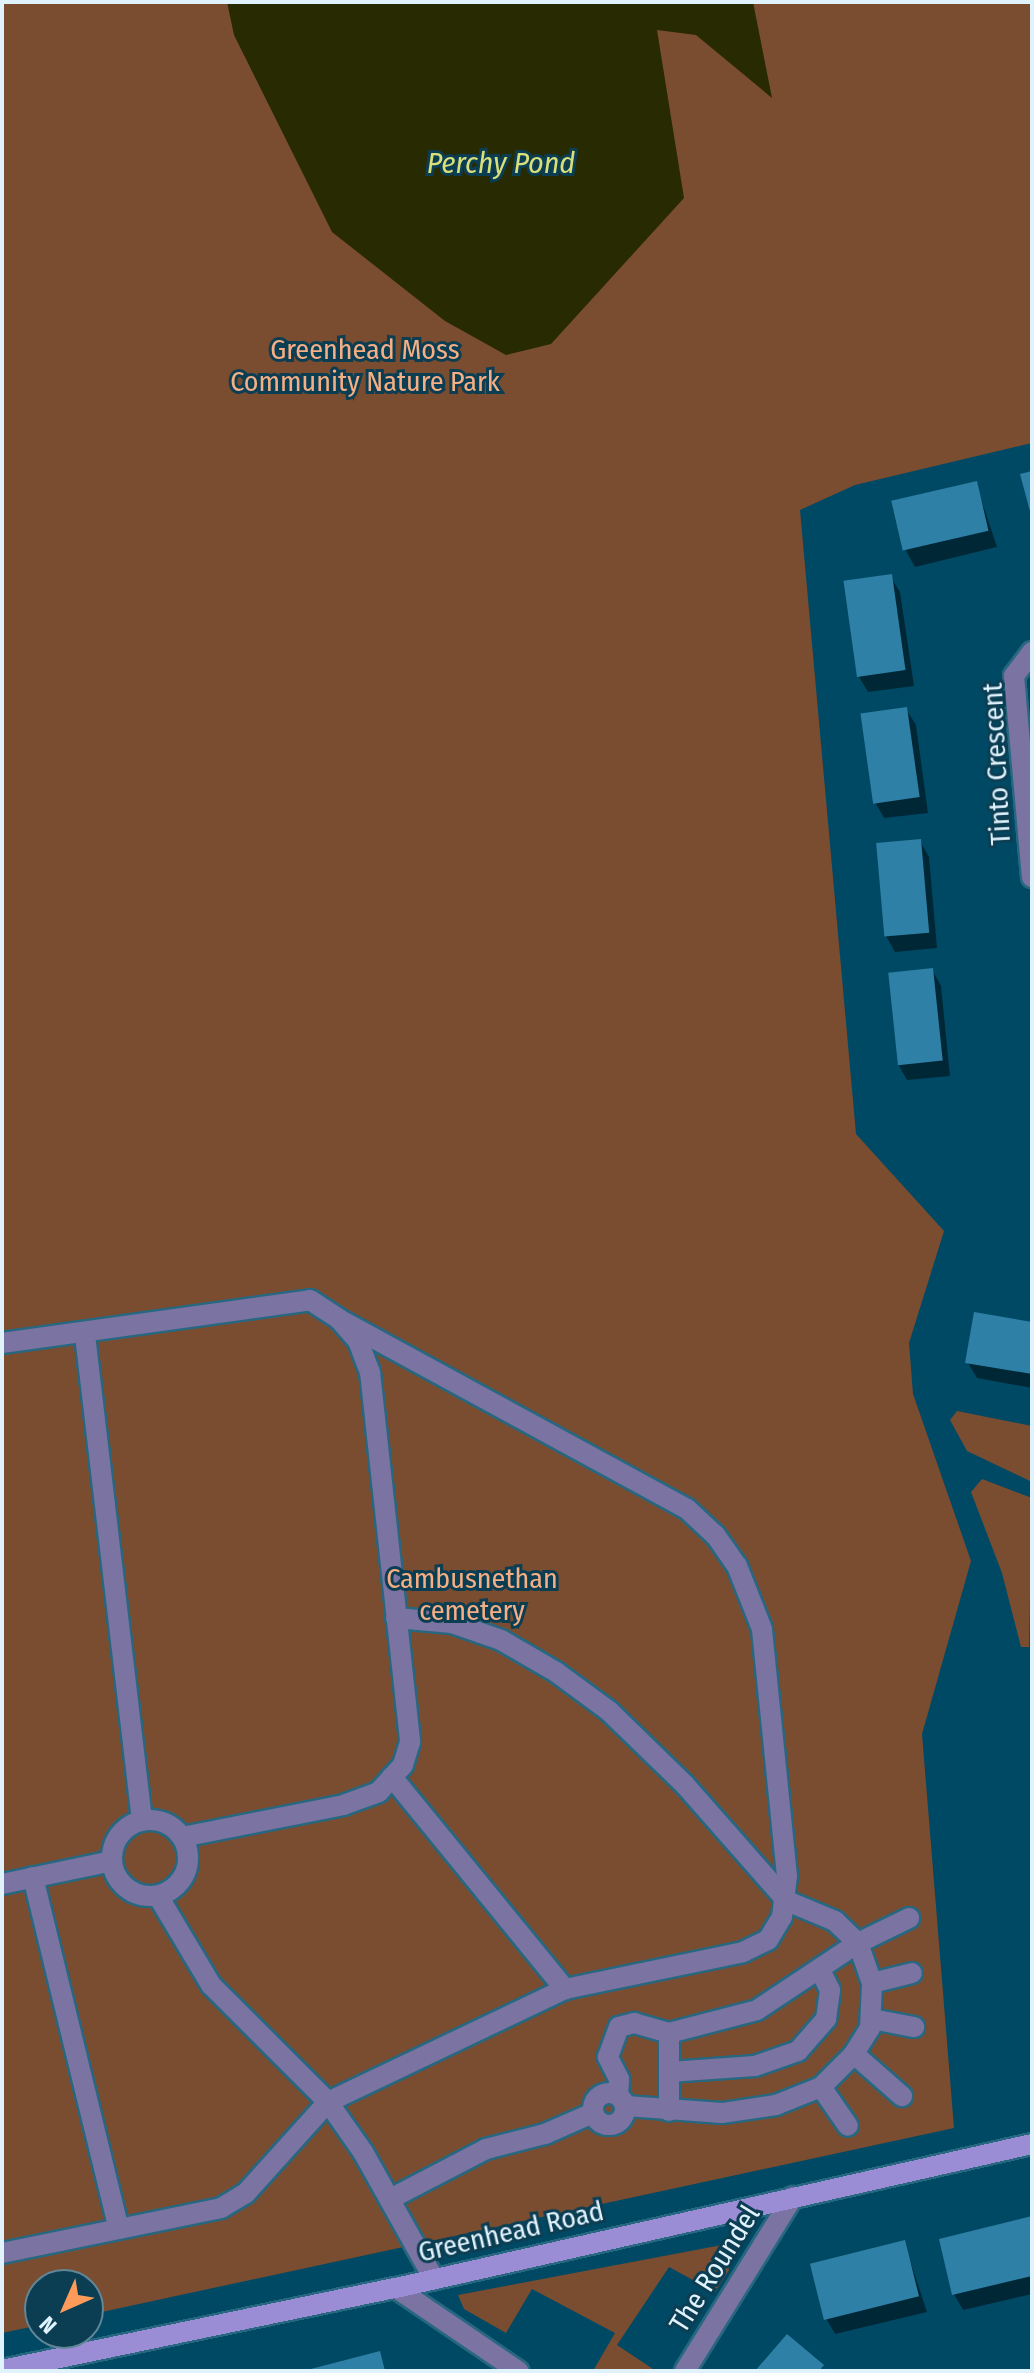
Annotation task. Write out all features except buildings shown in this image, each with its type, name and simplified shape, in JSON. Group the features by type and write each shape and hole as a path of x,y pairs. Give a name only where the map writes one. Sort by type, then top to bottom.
{"street":[{"name":"Tinto Crescent","path":"1032,652 1014,676 1032,877"},
{"path":"2,1343 85,1335 310,1300 339,1319 687,1509 715,1535 737,1566 762,1629 787,1901 768,1940 743,1952 565,1989 328,2102 246,2193 221,2208 2,2253"},
{"path":"182,1837 344,1805 379,1792 403,1765 410,1742 370,1372 358,1341 339,1319"},
{"path":"85,1335 142,1821"},
{"path":"390,2199 486,2149 545,2134 593,2113 595,2100 606,2093 669,2111 722,2113 761,2107 821,2087 854,2054 872,2019 872,1983 858,1943 835,1921 787,1901 685,1785 609,1711 556,1672 501,1640 452,1623 396,1618"},
{"path":"392,1777 565,1989"},
{"path":"142,1821 169,1824 182,1837 189,1854 186,1873 175,1888 158,1896 139,1896 123,1886 112,1861 118,1835 142,1821"},
{"path":"2,1884 112,1861"},
{"path":"33,1877 119,2229"},
{"path":"158,1896 211,1985 328,2102 390,2199 433,2277"},
{"path":"622,2100 619,2079 608,2057 619,2027 634,2023 669,2033 757,2010 858,1943 909,1918"},
{"path":"669,2072 755,2066 798,2051 820,2031 829,2010 830,1990 820,1970"},
{"path":"872,1983 912,1973"},
{"path":"872,2019 914,2027"},
{"path":"669,2033 669,2111"},
{"path":"854,2054 902,2096"},
{"path":"821,2087 848,2126"},
{"name":"Greenhead Road","path":"2,2370 396,2288 433,2277 1032,2144"},
{"name":"The Roundel","path":"685,2371 793,2197"},
{"path":"396,2288 518,2371"}],"green space":[{"path":"2,2 1032,2 1032,443 855,485 800,510 856,1134 944,1231 909,1343 913,1394 971,1561 922,1734 954,2128 104,2312 104,2269 24,2269 24,2328 2,2333"},
{"path":"957,1411 1032,1426 1032,1482 967,1451 950,1420"},
{"path":"982,1479 1032,1498 1029,1647 1021,1647 1002,1573 971,1492"},
{"path":"722,2245 729,2270 715,2292 669,2267 617,2345 656,2371 593,2371 615,2333 532,2289 506,2333 464,2309 458,2295"}],"water":[{"name":"Perchy Pond","path":"227,2 753,2 772,98 696,35 657,30 684,198 551,344 506,355 445,321 332,232 234,35"}],"park label":[{"name":"Greenhead Moss Community Nature Park","path":"365,366"},
{"name":"Cambusnethan cemetery","path":"472,1595"}]}
